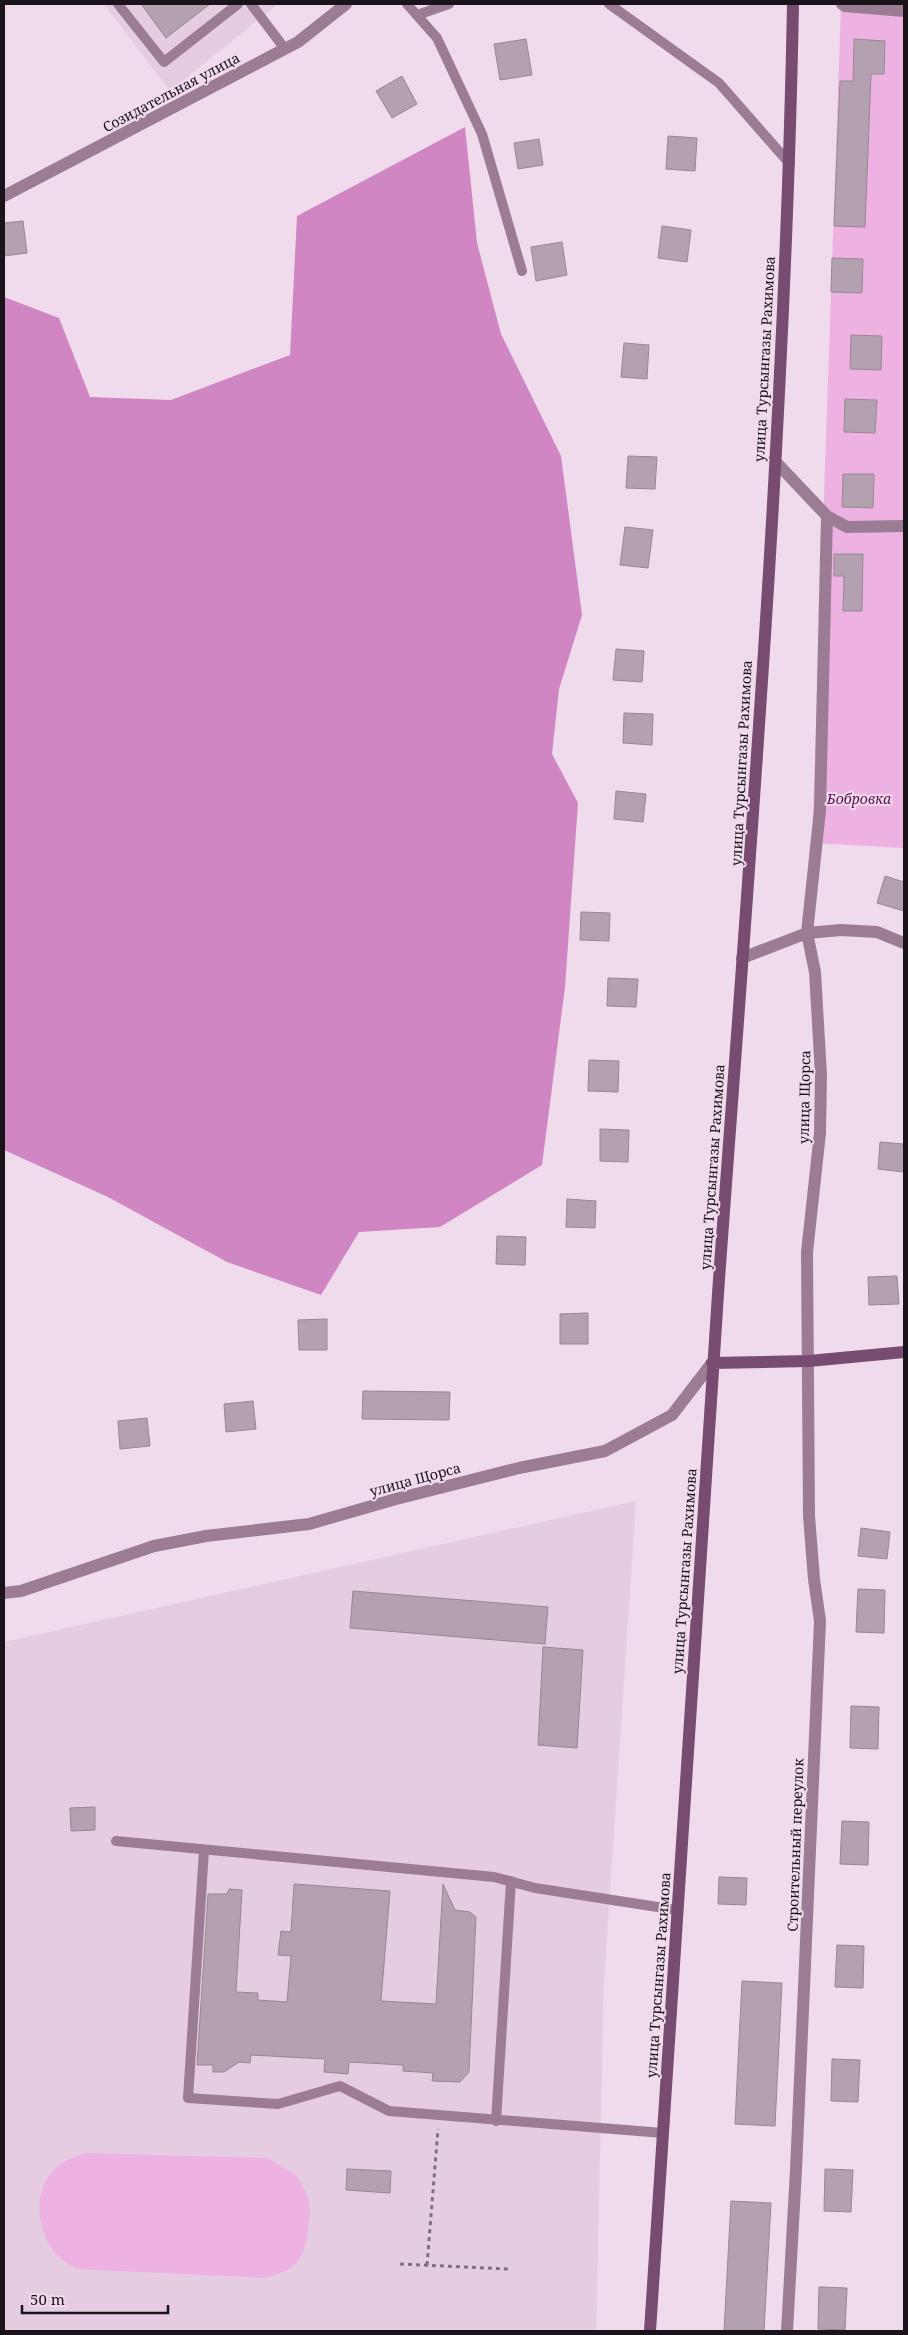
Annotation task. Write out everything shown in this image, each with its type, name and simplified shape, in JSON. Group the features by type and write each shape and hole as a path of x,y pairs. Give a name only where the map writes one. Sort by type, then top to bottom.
{"street":[{"name":"Созидательная улица","path":"4,196 298,42 346,4"},
{"name":"улица Турсынгазы Рахимова","path":"650,2331 712,1363 742,958 748,904 790,164 793,4"},
{"path":"842,4 845,6 904,11"},
{"path":"774,460 827,516 847,527 904,526"},
{"name":"улица Щорса","path":"808,1361 807,1252 820,1134 821,1075 815,972 807,933 820,810 827,516"},
{"path":"742,958 807,933 842,930 877,932 904,943"},
{"path":"712,1363 808,1361 904,1352"},
{"name":"Строительный переулок","path":"787,2331 796,2170 820,1621 814,1579 809,1516 808,1361"},
{"name":"улица Щорса","path":"4,1593 30,1588 154,1546 206,1536 309,1524 396,1499 500,1473 605,1451 672,1414 712,1363"}],"lane":[{"path":"118,4 164,62 238,4"},
{"path":"251,4 285,49"},
{"path":"407,4 437,38 482,134 522,270"},
{"path":"417,15 449,4"},
{"path":"608,4 719,84 790,164"},
{"path":"116,1841 494,1877 535,1888 677,1910"},
{"path":"204,1850 188,2098 278,2104 340,2086 388,2111 663,2133"},
{"path":"496,2121 511,1881"}],"path":[{"path":"427,2265 439,2116"},
{"path":"400,2264 508,2269"}],"shaded area":[{"path":"104,4 278,4 170,91"},
{"path":"465,127 477,243 501,334 561,456 582,615 559,689 552,754 578,803 565,987 542,1165 440,1227 359,1232 321,1295 227,1262 108,1197 4,1150 4,297 59,318 90,397 171,400 290,355 297,216"},
{"path":"636,1501 604,1981 596,2331 4,2331 4,1642"}],"green space":[{"name":"Бобровка","path":"841,4 904,4 904,848 812,843"},
{"path":"85,2153 268,2158 297,2176 308,2197 310,2214 306,2243 300,2259 288,2270 266,2278 77,2269 57,2255 48,2242 40,2218 40,2205 41,2193 53,2171 63,2162"}],"building":[{"path":"141,4 210,4 166,38"},
{"path":"526,39 532,75 500,80 494,44"},
{"path":"854,39 885,41 884,74 871,74 865,227 834,226 840,81 853,81"},
{"path":"402,76 417,104 392,118 376,91"},
{"path":"668,136 697,138 695,171 666,169"},
{"path":"539,139 543,165 518,169 514,143"},
{"path":"23,221 27,253 4,256 4,223"},
{"path":"662,226 691,230 687,262 658,258"},
{"path":"562,242 567,275 536,281 531,247"},
{"path":"832,258 863,259 862,293 831,292"},
{"path":"851,335 882,336 881,370 850,369"},
{"path":"624,343 649,345 647,379 621,377"},
{"path":"845,399 877,400 875,433 844,432"},
{"path":"628,456 657,457 655,489 626,488"},
{"path":"843,474 874,474 873,508 842,507"},
{"path":"625,527 653,530 648,568 620,565"},
{"path":"834,554 863,554 862,611 843,611 844,576 834,576"},
{"path":"616,649 644,651 642,682 613,680"},
{"path":"624,713 653,714 652,745 623,743"},
{"path":"616,791 646,794 643,822 614,819"},
{"path":"885,876 904,882 904,911 877,903"},
{"path":"581,912 610,913 609,941 580,940"},
{"path":"608,978 638,979 636,1007 607,1006"},
{"path":"589,1060 619,1061 618,1092 588,1091"},
{"path":"600,1129 629,1130 628,1162 600,1161"},
{"path":"880,1142 904,1144 904,1172 878,1169"},
{"path":"567,1199 596,1201 595,1228 566,1227"},
{"path":"497,1236 526,1237 525,1265 496,1264"},
{"path":"897,1276 899,1304 869,1305 868,1277"},
{"path":"588,1313 588,1344 560,1344 560,1314"},
{"path":"327,1319 327,1350 299,1350 298,1320"},
{"path":"363,1391 450,1392 449,1420 362,1419"},
{"path":"253,1401 256,1429 226,1432 224,1404"},
{"path":"147,1418 150,1446 120,1449 118,1421"},
{"path":"861,1528 890,1532 887,1559 858,1556"},
{"path":"858,1589 885,1590 884,1633 856,1632"},
{"path":"353,1591 548,1607 545,1644 350,1628"},
{"path":"543,1647 583,1650 577,1748 538,1745"},
{"path":"851,1706 879,1707 878,1749 850,1748"},
{"path":"95,1807 95,1830 71,1831 70,1808"},
{"path":"842,1821 869,1822 868,1865 840,1864"},
{"path":"719,1877 747,1878 746,1905 718,1904"},
{"path":"294,1884 390,1891 381,2001 436,2004 443,1884 455,1910 470,1912 476,1917 469,2072 460,2082 432,2081 433,2073 403,2071 403,2065 349,2062 348,2074 324,2072 325,2059 251,2055 250,2063 239,2062 224,2072 213,2072 213,2065 197,2065 208,1894 227,1894 229,1889 242,1890 236,1992 258,1993 258,2000 287,2002 291,1956 278,1955 281,1931 291,1932"},
{"path":"837,1945 864,1946 863,1988 835,1987"},
{"path":"742,1981 782,1983 775,2126 735,2124"},
{"path":"832,2059 860,2060 858,2102 831,2101"},
{"path":"347,2169 391,2171 390,2193 346,2190"},
{"path":"825,2169 853,2170 851,2212 824,2211"},
{"path":"731,2201 771,2203 764,2331 724,2331"},
{"path":"819,2287 847,2288 845,2330 818,2329"}]}
